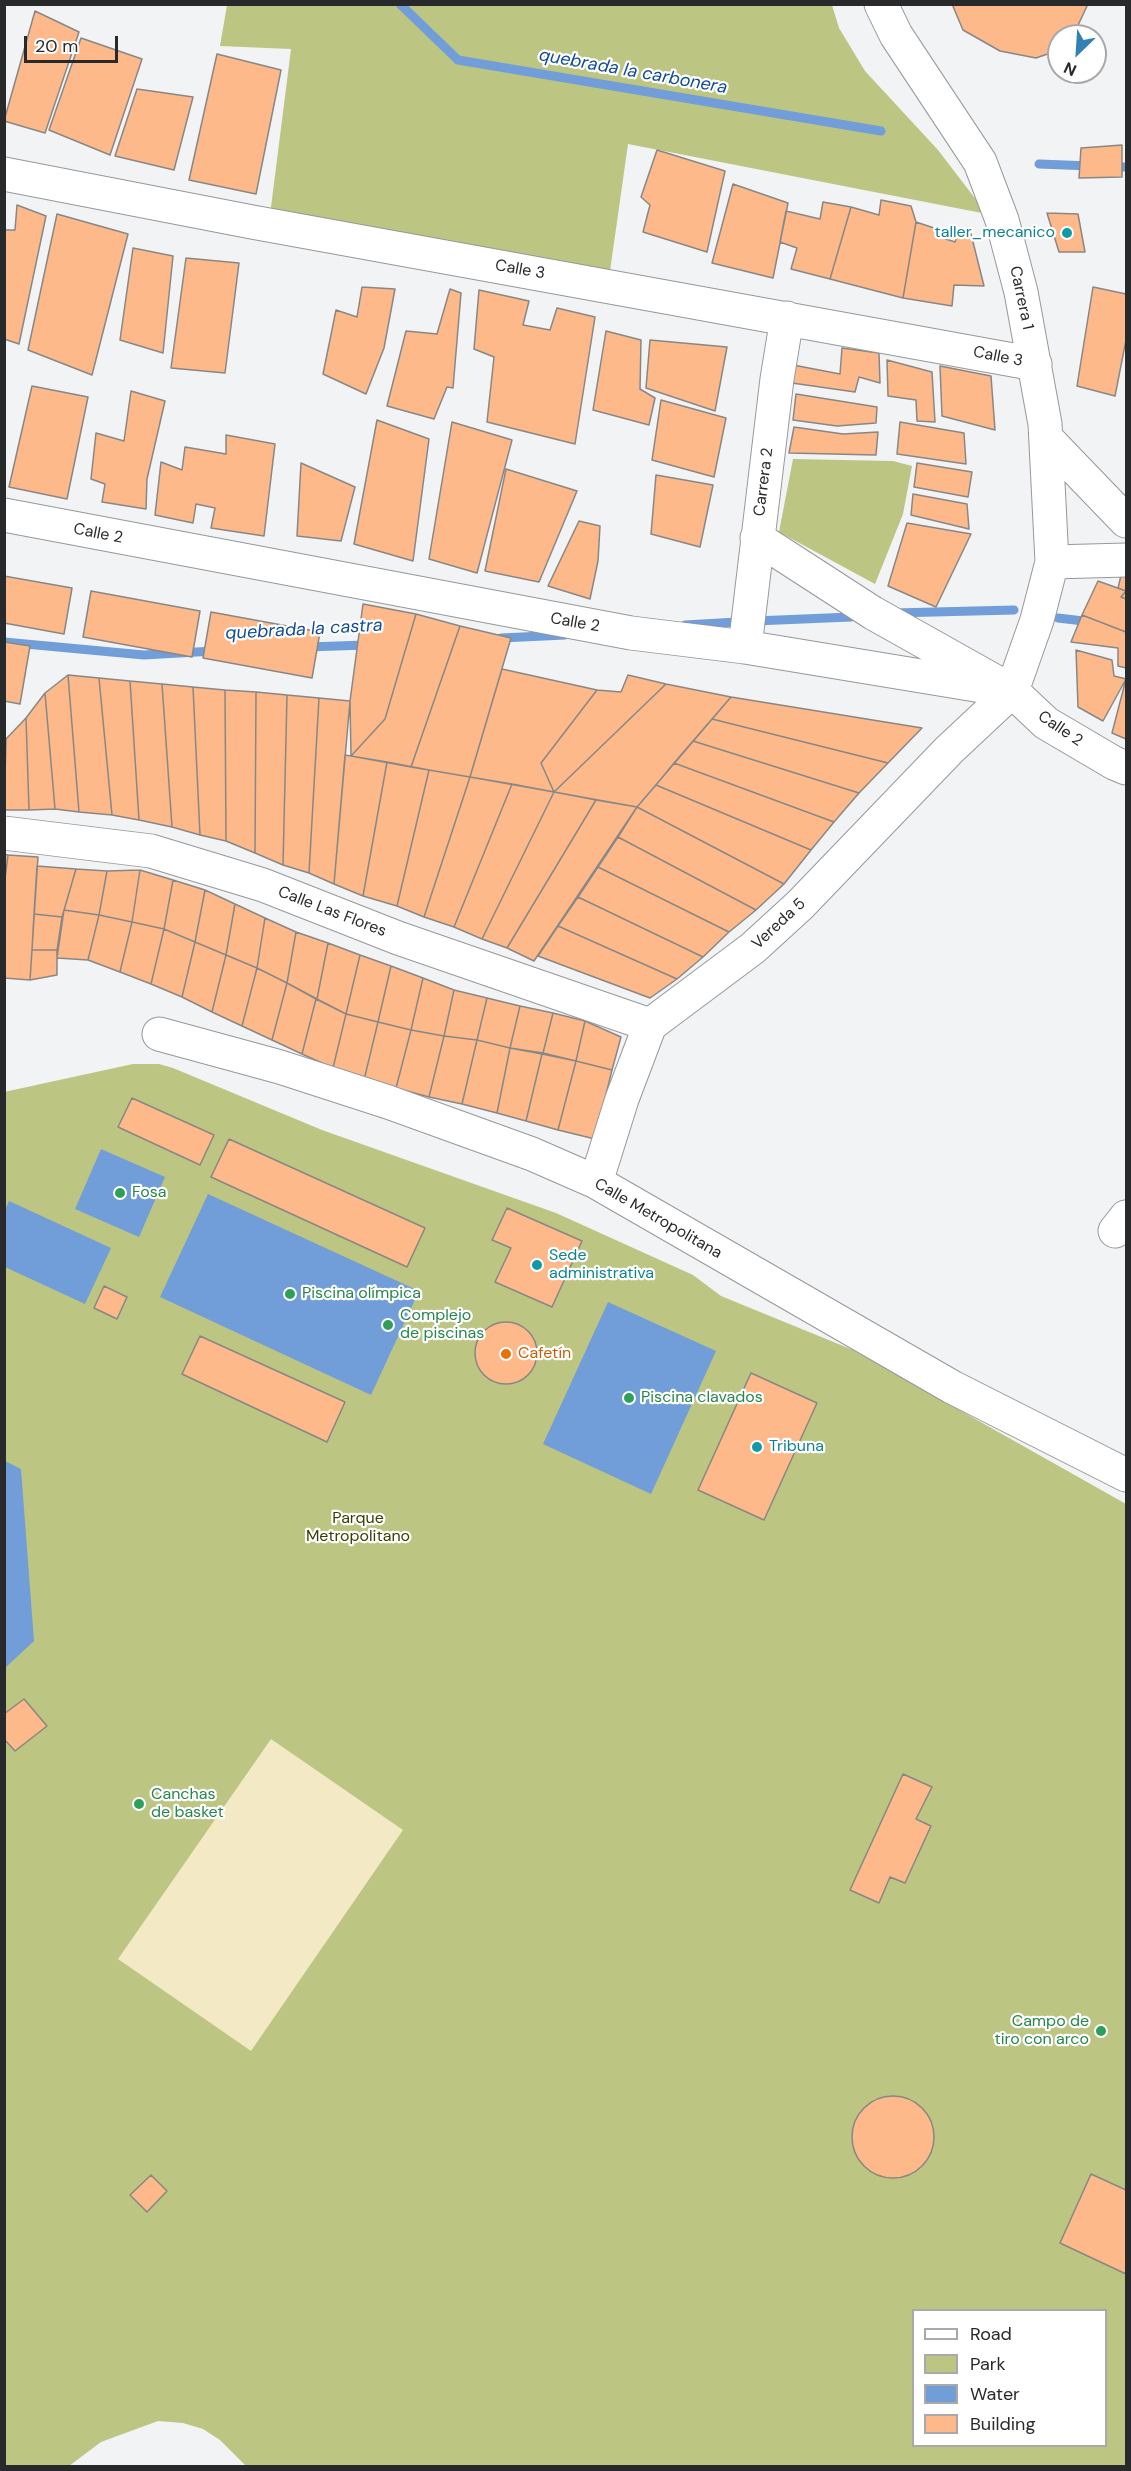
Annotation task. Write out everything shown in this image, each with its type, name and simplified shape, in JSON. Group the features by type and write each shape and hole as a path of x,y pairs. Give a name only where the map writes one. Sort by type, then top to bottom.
{"street":[{"name":"Carrera 1","path":"881,4 896,35 980,162 1002,220 1022,292 1046,438 1052,562 1037,620 1012,691"},
{"name":"Calle 3","path":"4,174 252,222 1035,364"},
{"name":"Carrera 2","path":"745,647 757,538 787,318"},
{"path":"1046,438 1126,521"},
{"name":"Calle 2","path":"4,515 631,633 745,647 1012,691 1046,723 1114,764 1126,768"},
{"path":"757,538 873,613 1012,691"},
{"path":"1052,562 1126,560"},
{"name":"Vereda 5","path":"650,1025 753,948 800,905 949,750 1012,691"},
{"name":"Calle Las Flores","path":"4,833 151,851 263,885 409,941 650,1025"},
{"path":"596,1182 622,1099 650,1025"},
{"name":"Calle Metropolitana","path":"159,1034 280,1067 388,1102 532,1154 596,1182 952,1387 1126,1475"}],"green space":[{"path":"227,5 832,5 839,28 865,71 938,150 987,214 628,144 610,271 270,215 291,49 220,46"},
{"path":"793,459 893,461 912,466 903,514 875,584 779,532"},
{"name":"Parque Metropolitano","path":"133,1064 159,1064 173,1068 322,1130 556,1213 693,1275 721,1296 853,1350 1126,1504 1126,2466 246,2466 220,2440 203,2429 183,2423 158,2421 101,2442 69,2466 5,2466 4,1092"}],"sand":[{"path":"271,1739 403,1830 251,2051 118,1959"}],"water":[{"name":"Fosa","path":"101,1149 165,1177 139,1237 75,1209"},
{"name":"Piscina olímpica","path":"208,1194 419,1291 371,1395 160,1297"},
{"path":"9,1201 111,1248 85,1304 5,1267 5,1210"},
{"name":"Piscina clavados","path":"608,1302 716,1351 651,1494 543,1444"},
{"path":"5,1461 21,1469 34,1641 5,1668"}],"building":[{"path":"952,4 1088,4 1079,24 1047,24 1047,54 1036,58 1000,51 963,30"},
{"path":"35,11 79,32 45,133 4,121"},
{"path":"81,38 142,59 110,155 49,130"},
{"path":"217,54 281,70 256,194 189,180"},
{"path":"137,89 193,97 174,170 115,156"},
{"path":"1122,145 1122,177 1079,178 1081,148"},
{"path":"657,150 725,171 707,252 643,232 650,205 641,197"},
{"path":"733,184 788,203 773,278 712,263"},
{"path":"881,200 911,206 916,222 903,298 830,279 851,207 879,215"},
{"path":"823,202 851,207 830,279 791,269 797,248 780,242 786,211 820,219"},
{"path":"17,205 46,216 19,344 4,339 4,230 15,230"},
{"name":"taller_mecanico","path":"1047,213 1078,214 1085,252 1059,252"},
{"path":"57,214 128,234 92,375 28,350"},
{"path":"916,222 943,231 943,238 955,242 959,231 971,234 984,286 954,285 952,306 903,298"},
{"path":"133,248 173,256 163,353 120,340"},
{"path":"186,258 239,263 225,373 171,368"},
{"path":"362,287 395,289 384,348 366,394 323,374 336,310 357,317"},
{"path":"1093,287 1126,294 1126,340 1115,396 1077,386"},
{"path":"450,289 461,293 453,388 447,387 434,419 387,406 406,331 437,334"},
{"path":"479,290 529,301 523,325 550,330 557,308 595,317 575,444 487,422 494,357 474,349"},
{"path":"606,331 641,340 640,389 655,398 649,425 593,410"},
{"path":"650,340 727,347 715,411 646,388"},
{"path":"842,348 879,353 880,383 859,377 855,392 785,382 788,364 840,374"},
{"path":"887,360 932,372 935,422 917,421 916,400 888,396"},
{"path":"940,366 991,376 995,430 942,416"},
{"path":"32,386 88,397 67,499 9,487"},
{"path":"131,391 165,401 147,479 146,509 102,502 105,484 91,479 96,433 124,441"},
{"path":"796,394 877,407 876,423 837,426 793,420"},
{"path":"661,400 726,418 714,477 652,460"},
{"path":"377,420 429,439 413,561 354,544"},
{"path":"452,422 512,440 477,573 429,559"},
{"path":"900,422 964,433 966,464 897,454"},
{"path":"794,427 843,434 878,432 876,455 789,453"},
{"path":"226,435 275,444 264,536 211,528 215,508 196,504 193,523 155,515 161,462 182,470 185,447 226,454"},
{"path":"301,463 355,487 341,541 297,536"},
{"path":"917,463 972,472 968,497 914,487"},
{"path":"506,469 577,491 539,582 485,571"},
{"path":"656,475 713,485 700,547 651,534"},
{"path":"913,494 967,504 969,529 911,515"},
{"path":"579,521 600,526 598,561 590,599 548,586"},
{"path":"907,523 971,534 936,607 888,586"},
{"path":"1123,567 1126,568 1126,591 1118,588"},
{"path":"4,576 72,588 64,634 4,623"},
{"path":"1098,581 1126,591 1121,597 1126,599 1126,632 1082,615"},
{"path":"91,591 200,611 192,657 83,637"},
{"path":"363,604 416,614 385,719 351,756 350,701"},
{"path":"211,612 320,632 312,678 203,658"},
{"path":"416,614 460,626 411,767 351,756 385,719"},
{"path":"1082,615 1126,632 1126,668 1118,666 1118,648 1071,642"},
{"path":"460,626 511,638 470,777 411,767"},
{"path":"4,642 30,646 20,704 4,701"},
{"path":"1076,650 1112,660 1114,676 1126,679 1103,721 1078,707"},
{"path":"502,669 597,690 541,763 554,792 470,777"},
{"path":"68,675 99,678 112,815 79,812"},
{"path":"68,675 79,812 55,809 45,693"},
{"path":"628,675 666,684 554,792 541,763 597,690 621,692"},
{"path":"99,678 130,681 139,820 112,815"},
{"path":"1126,679 1126,739 1112,733"},
{"path":"130,681 162,684 172,827 139,820"},
{"path":"162,684 193,687 200,835 172,827"},
{"path":"666,684 731,697 637,807 554,792"},
{"path":"193,687 225,690 226,841 200,835"},
{"path":"225,690 256,692 255,853 226,841"},
{"path":"256,692 287,695 283,865 255,853"},
{"path":"45,693 55,809 29,810 26,718"},
{"path":"287,695 319,698 309,873 283,865"},
{"path":"731,697 922,728 888,763 712,719"},
{"path":"319,698 350,701 334,884 309,873"},
{"path":"26,718 29,810 4,810 6,739"},
{"path":"712,719 888,763 859,793 693,741"},
{"path":"693,741 859,793 834,822 674,763"},
{"path":"345,755 387,762 363,896 334,884"},
{"path":"387,762 429,770 397,906 363,896"},
{"path":"674,763 834,822 811,850 656,785"},
{"path":"429,770 470,777 424,917 397,906"},
{"path":"470,777 512,784 454,927 424,917"},
{"path":"512,784 554,792 482,939 454,927"},
{"path":"656,785 811,850 784,884 637,807"},
{"path":"554,792 596,800 507,948 482,939"},
{"path":"596,800 637,807 534,961 507,948"},
{"path":"637,807 784,884 756,910 618,837"},
{"path":"618,837 756,910 729,932 598,867"},
{"path":"4,854 8,855 4,887"},
{"path":"8,855 38,857 30,980 4,978 4,887"},
{"path":"37,866 76,869 62,917 34,914"},
{"path":"598,867 729,932 703,957 578,897"},
{"path":"76,869 107,871 99,915 64,910"},
{"path":"140,870 132,922 99,915 107,871"},
{"path":"140,870 173,880 164,929 132,922"},
{"path":"173,880 205,890 195,942 164,929"},
{"path":"205,890 235,904 226,955 195,942"},
{"path":"578,897 703,957 677,979 558,926"},
{"path":"235,904 265,918 257,968 226,955"},
{"path":"64,910 99,915 88,960 57,958"},
{"path":"34,914 62,917 57,950 32,950"},
{"path":"99,915 132,922 120,972 88,960"},
{"path":"265,918 296,932 287,983 257,968"},
{"path":"132,922 164,929 151,984 120,972"},
{"path":"558,926 677,979 650,998 538,956"},
{"path":"164,929 195,942 182,997 151,984"},
{"path":"296,932 328,943 317,999 287,983"},
{"path":"195,942 226,955 212,1012 182,997"},
{"path":"328,943 360,955 346,1014 317,999"},
{"path":"32,950 57,950 57,975 30,980"},
{"path":"226,955 257,968 242,1026 212,1012"},
{"path":"360,955 391,966 378,1022 346,1014"},
{"path":"391,966 423,978 411,1030 378,1022"},
{"path":"257,968 287,983 272,1040 242,1026"},
{"path":"423,978 454,990 444,1036 411,1030"},
{"path":"287,983 316,999 302,1054 272,1040"},
{"path":"454,990 487,998 477,1040 444,1036"},
{"path":"487,998 520,1006 510,1048 477,1040"},
{"path":"316,999 346,1014 333,1068 302,1054"},
{"path":"520,1006 553,1013 543,1053 510,1048"},
{"path":"553,1013 585,1021 576,1061 543,1053"},
{"path":"346,1014 378,1022 364,1080 333,1068"},
{"path":"585,1021 621,1037 612,1070 576,1061"},
{"path":"378,1022 411,1030 396,1088 364,1080"},
{"path":"411,1030 444,1036 429,1097 396,1088"},
{"path":"444,1036 477,1040 462,1104 429,1097"},
{"path":"477,1040 510,1048 497,1113 462,1104"},
{"path":"510,1048 542,1054 526,1121 497,1113"},
{"path":"542,1054 576,1061 558,1130 526,1121"},
{"path":"576,1061 612,1070 595,1139 558,1130"},
{"path":"132,1098 214,1135 200,1165 118,1127"},
{"path":"229,1139 425,1228 407,1267 211,1177"},
{"name":"Sede administrativa","path":"507,1208 582,1241 552,1307 495,1282 511,1248 492,1240"},
{"path":"104,1286 127,1297 117,1319 94,1308"},
{"path":"506,1322 528,1331 537,1353 528,1375 506,1384 484,1375 475,1353 484,1331"},
{"path":"200,1336 345,1402 327,1442 182,1374"},
{"name":"Tribuna","path":"751,1373 817,1403 764,1520 698,1490"},
{"path":"24,1699 47,1726 15,1751 4,1739 4,1714"},
{"path":"903,1774 932,1787 916,1819 931,1826 905,1883 890,1877 879,1903 850,1890"},
{"path":"893,2096 909,2099 922,2108 931,2121 934,2137 931,2153 922,2166 909,2175 893,2178 877,2175 864,2166 855,2153 852,2137 855,2121 864,2108 877,2099"},
{"path":"1091,2174 1126,2190 1126,2274 1060,2243"},
{"path":"151,2175 167,2191 147,2212 130,2195"}],"waterway":[{"name":"quebrada la carbonera","path":"400,4 458,60 881,131"},
{"name":"quebrada la carbonera","path":"1039,164 1091,166"},
{"name":"quebrada la carbonera","path":"1111,167 1126,167"},
{"name":"quebrada la castra","path":"894,613 1014,610"},
{"name":"quebrada la castra","path":"755,621 851,617"},
{"name":"quebrada la castra","path":"1058,618 1092,622"},
{"name":"quebrada la castra","path":"685,625 737,622"},
{"name":"quebrada la castra","path":"501,638 565,635"},
{"name":"quebrada la castra","path":"4,642 144,655 214,651"},
{"name":"quebrada la castra","path":"306,647 367,645"}],"place":[{"name":"taller_mecanico","path":"1067,233"},
{"name":"Fosa","path":"120,1193"},
{"name":"Sede administrativa","path":"537,1265"},
{"name":"Piscina olímpica","path":"290,1294"},
{"name":"Complejo de piscinas","path":"388,1325"},
{"name":"Cafetín","path":"506,1354"},
{"name":"Piscina clavados","path":"629,1398"},
{"name":"Tribuna","path":"757,1447"},
{"name":"Canchas de basket","path":"139,1804"},
{"name":"Campo de tiro con arco","path":"1101,2031"}]}
